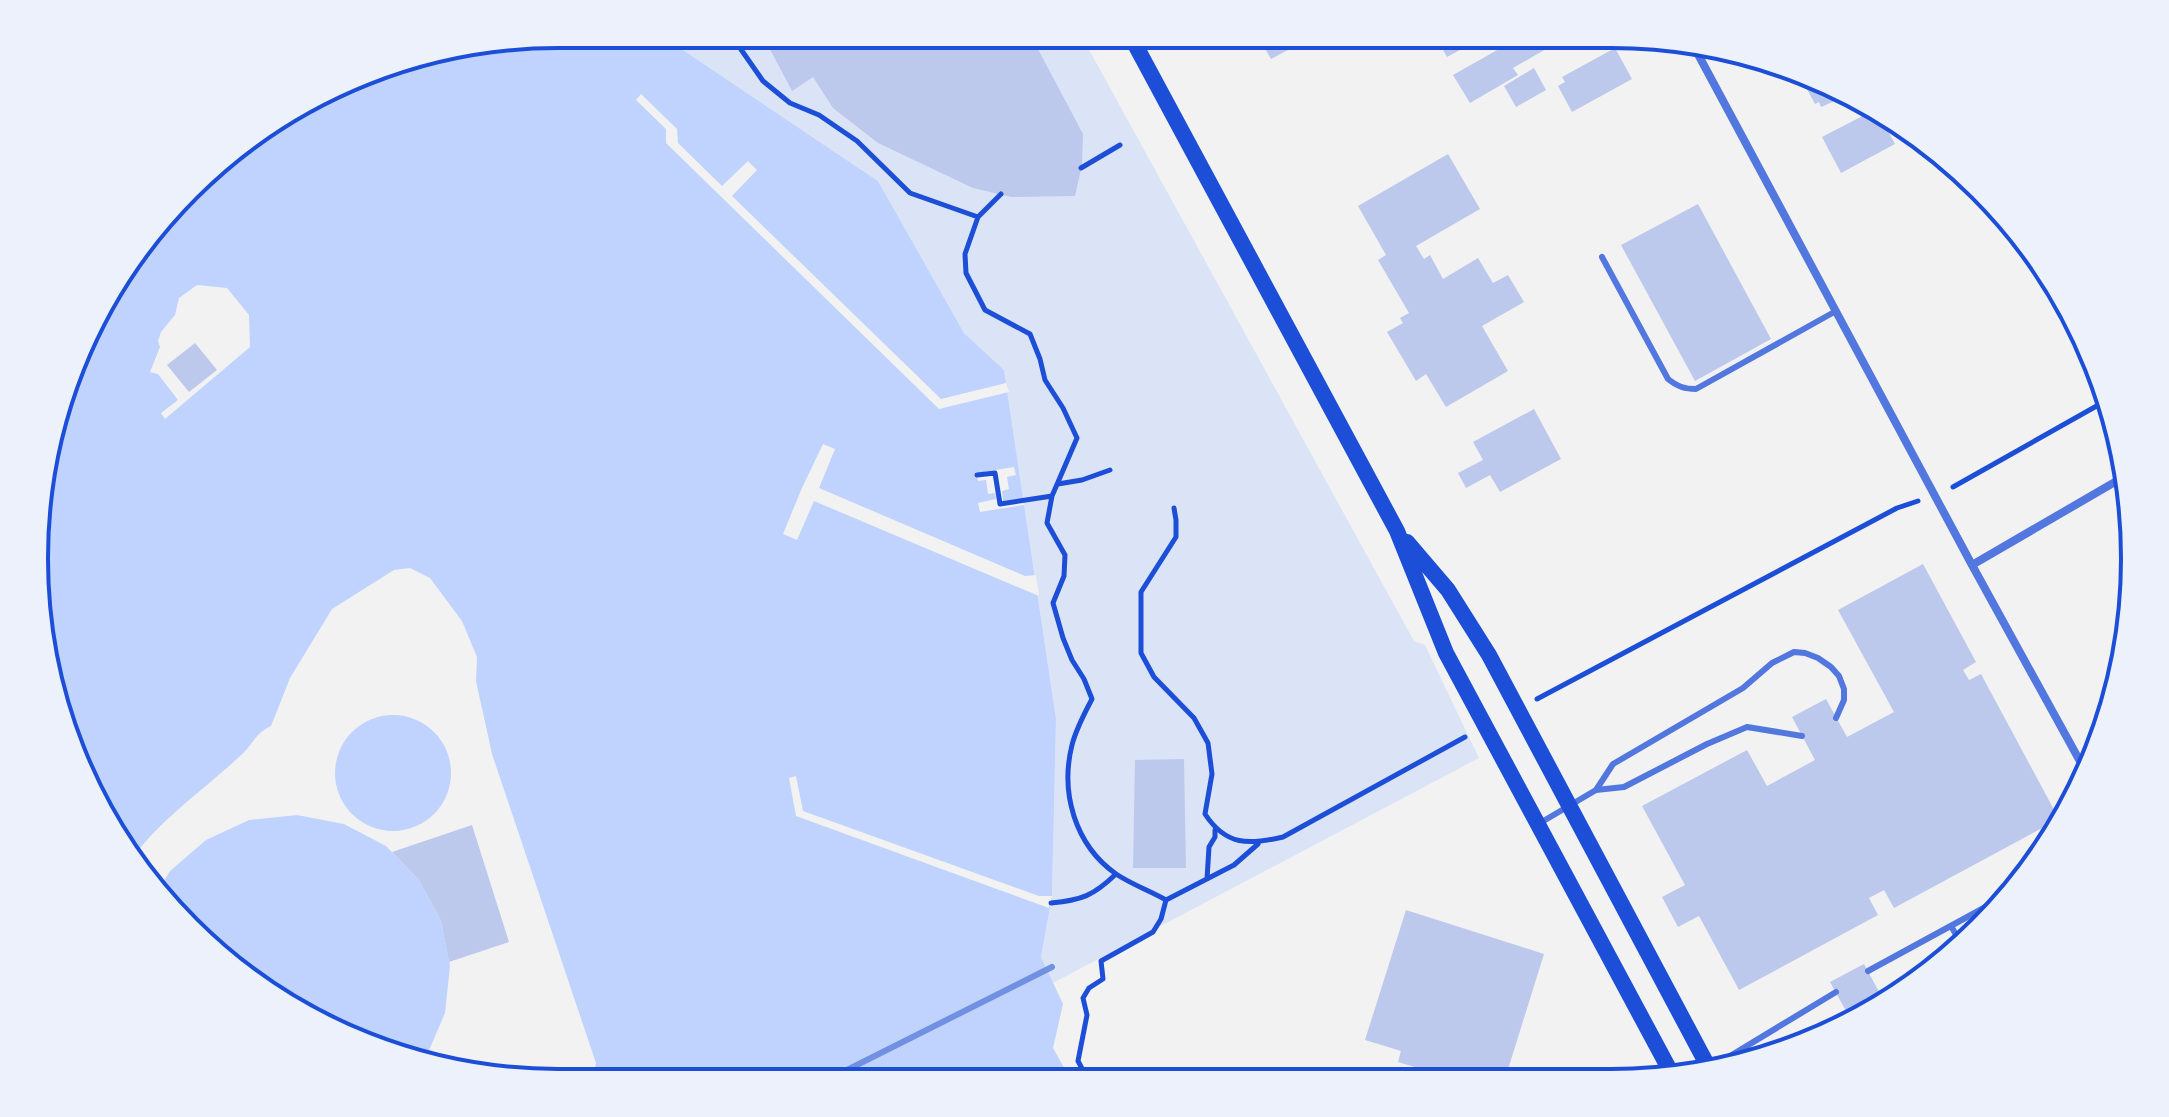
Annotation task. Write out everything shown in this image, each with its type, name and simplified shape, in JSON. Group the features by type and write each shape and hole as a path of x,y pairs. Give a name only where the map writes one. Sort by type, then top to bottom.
{"main road":[{"path":"1137,48 1397,531 1446,653 1667,1066"},
{"path":"1397,531 1448,590 1489,655 1705,1060"}],"street":[{"path":"1699,56 2079,760"},
{"path":"1972,565 2115,482"}],"lane":[{"path":"1602,257 1668,379 1686,389 1696,389 1836,311"},
{"path":"1596,790 1613,764 1743,688 1772,663 1794,652 1818,658 1839,676 1844,700 1836,718"},
{"path":"1537,825 1596,790 1624,787 1747,727 1802,736"},
{"path":"1868,971 1979,911"},
{"path":"1951,926 1956,934"},
{"path":"1735,1054 1836,992"}],"path":[{"path":"740,48 763,81 790,103 819,115 857,141 910,193 978,217"},
{"path":"1081,168 1120,145"},
{"path":"1001,194 978,217 965,254 966,273 985,310 1030,334 1045,380 1077,438 1052,496 1047,523 1065,555 1064,576 1053,603 1063,638 1092,699 1071,746 1068,799 1074,822 1100,859 1116,874 1166,900"},
{"path":"1957,485 2098,405"},
{"path":"1058,484 1110,470"},
{"path":"977,475 995,473 1000,504 1052,496"},
{"path":"1528,704 1909,504"},
{"path":"1174,508 1176,537 1141,592 1141,653 1154,677 1194,718 1208,743 1212,774 1205,814 1215,830 1233,839 1259,843 1283,837 1475,732"},
{"path":"1207,879 1209,847 1215,830"},
{"path":"1082,1069 1078,1061 1087,1015 1083,998 1089,988 1103,979 1101,961 1153,932 1161,919 1166,900 1234,865 1259,843"},
{"path":"1051,903 1091,895 1116,874"}],"shaded area":[{"path":"680,48 1088,48 1414,641 1425,645 1479,758 1053,983 1041,957 1052,896 1056,719 1004,370 964,333 878,181"}],"water":[{"path":"680,48 878,181 964,333 1004,370 1056,719 1052,896 1041,957 1063,1004 1053,1048 1065,1069 595,1069 596,1063 492,754 476,681 477,657 462,621 430,578 410,568 394,570 332,609 290,678 271,726 139,849 116,814 87,754 65,691 49,592 52,492 65,426 75,394 116,303 153,248 222,175 248,153 303,116 363,87 426,65 525,49","holes":["197,285 227,288 249,315 250,347 165,419 161,413 178,400 158,374 150,372 160,347 161,332 175,315 179,298"]},
{"path":"393,715 415,719 434,732 447,751 451,773 447,795 434,814 415,827 393,831 371,827 352,814 339,795 335,773 339,751 352,732 371,719"},
{"path":"297,815 344,824 386,846 419,880 441,921 450,966 445,1013 428,1052 363,1030 303,1001 275,983 222,942 164,881 170,871 206,840 249,820"}],"pier":[{"path":"641,94 677,129 678,143 722,186 748,161 757,170 732,196 941,399 1006,383 1009,392 939,409 666,143 666,129 636,100"},
{"path":"823,444 835,449 819,488 1025,576 1036,575 1039,596 814,501 797,540 783,534"},
{"path":"1014,467 1016,475 1007,477 1009,489 1002,491 1003,501 1023,499 1024,505 980,512 978,503 996,499 995,493 988,494 986,480 978,481 977,473"},
{"path":"796,776 803,811 1039,896 1052,896 1049,908 796,816 789,778"}],"building":[{"path":"769,48 1037,48 1083,134 1082,165 1075,196 1011,197 973,188 878,143 833,108 813,77 792,91"},
{"path":"1265,48 1292,48 1271,59"},
{"path":"1442,48 1464,48 1447,57"},
{"path":"1548,48 1513,68 1518,75 1470,103 1453,75 1499,49"},
{"path":"1615,48 1632,79 1572,112 1558,86 1565,82 1562,77"},
{"path":"1534,68 1546,90 1516,107 1504,86"},
{"path":"1806,87 1835,101 1821,107 1819,102 1815,104"},
{"path":"1864,115 1887,130 1895,144 1841,173 1822,137"},
{"path":"1448,154 1480,209 1416,246 1424,259 1430,255 1443,279 1478,258 1493,283 1508,275 1524,302 1482,326 1508,371 1446,407 1426,374 1416,381 1387,332 1403,323 1400,318 1409,313 1378,260 1386,255 1358,206"},
{"path":"1698,204 1771,339 1695,381 1621,245"},
{"path":"195,343 217,370 189,392 167,365"},
{"path":"1534,409 1561,459 1500,492 1490,475 1466,488 1458,473 1483,460 1473,442"},
{"path":"1923,564 1976,662 1963,670 1969,680 1981,674 2055,811 2045,827 1894,908 1884,890 1869,898 1878,915 1739,990 1699,916 1678,927 1662,897 1685,885 1642,806 1747,750 1767,786 1815,760 1792,717 1826,699 1847,737 1894,712 1838,610"},
{"path":"1184,759 1186,868 1133,868 1135,760"},
{"path":"472,825 509,942 449,962 441,921 419,880 392,852"},
{"path":"1406,910 1544,954 1508,1069 1422,1069 1398,1062 1401,1051 1365,1040"},
{"path":"1864,964 1879,992 1846,1011 1830,982"}],"railway":[{"path":"849,1069 1052,967"}]}
